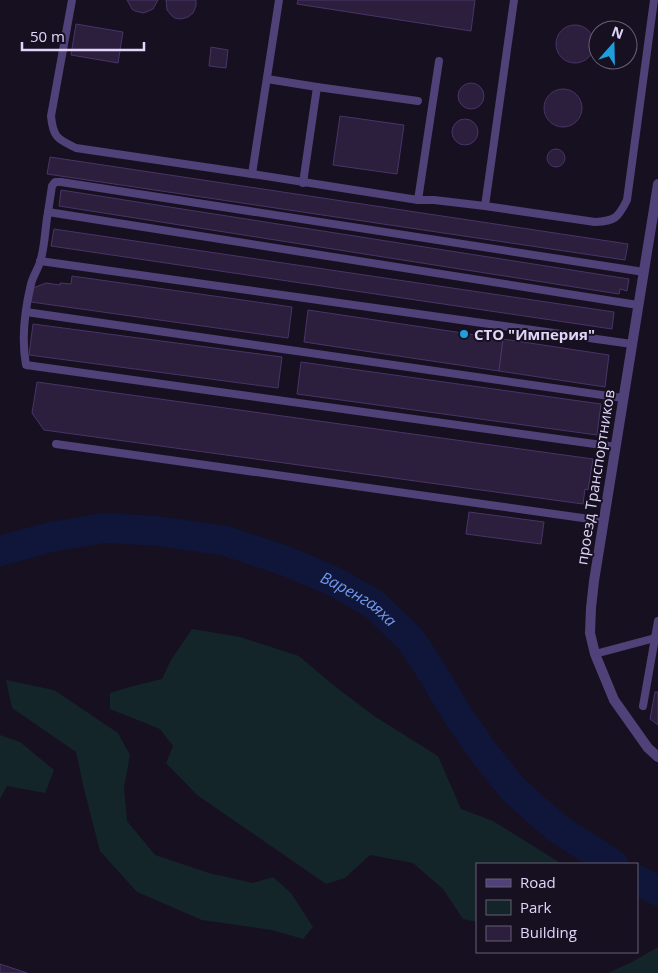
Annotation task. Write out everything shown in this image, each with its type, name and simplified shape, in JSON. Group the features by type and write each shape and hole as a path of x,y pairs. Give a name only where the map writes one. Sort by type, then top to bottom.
{"street":[{"name":"проезд Транспортников","path":"658,184 594,581 590,633 595,654 614,700 648,748 658,757"}],"lane":[{"path":"72,0 51,116 53,130 62,142 76,148 418,200 485,206 595,222 610,221 620,213 626,200 654,0"},
{"path":"252,174 279,0"},
{"path":"485,206 514,0"},
{"path":"418,200 439,61"},
{"path":"267,79 418,102"},
{"path":"303,183 317,87"},
{"path":"616,447 26,364 23,340 26,312 32,283 40,261 52,186 55,182 644,272"},
{"path":"48,212 638,305"},
{"path":"40,261 632,344"},
{"path":"26,312 623,398"},
{"path":"56,444 604,522"},
{"path":"643,706 658,620"},
{"path":"595,654 655,638"}],"green space":[{"path":"192,629 240,637 299,656 374,716 438,756 461,809 493,821 560,863 476,863 476,922 463,919 443,889 413,863 370,855 345,878 326,884 197,795 166,763 173,746 160,729 110,709 110,693 162,679 171,660"},
{"path":"6,680 54,690 118,733 130,755 124,788 127,821 155,855 209,873 253,883 273,877 291,893 313,927 303,939 272,930 202,920 137,892 100,851 76,752 12,708"},
{"path":"0,735 20,742 54,770 45,793 7,786 0,799"},
{"path":"658,947 658,973 608,973 632,962"}],"building":[{"path":"127,0 158,0 153,9 143,13 132,9"},
{"path":"166,0 196,0 196,6 193,13 188,17 175,18 167,10"},
{"path":"298,0 475,0 471,31 297,4"},
{"path":"76,24 123,32 118,63 71,55"},
{"path":"575,25 588,31 588,57 575,63 568,61 558,51 556,44 558,37 568,27"},
{"path":"211,47 228,50 226,68 209,66"},
{"path":"471,83 480,87 484,96 480,105 471,109 462,105 458,96 462,87"},
{"path":"563,89 576,95 582,108 576,121 563,127 550,121 544,108 550,95"},
{"path":"340,116 404,125 397,174 333,165"},
{"path":"465,119 474,123 478,132 474,141 465,145 456,141 452,132 456,123"},
{"path":"552,149 560,149 565,154 563,165 552,167 547,162 547,154"},
{"path":"50,157 628,244 625,260 47,174"},
{"path":"61,190 629,279 627,291 620,289 619,294 59,206"},
{"path":"54,229 614,312 612,329 51,246"},
{"path":"72,276 292,307 288,338 31,302 33,288 46,283 71,284"},
{"path":"308,310 503,339 499,371 304,342"},
{"path":"33,324 282,357 278,388 29,355"},
{"path":"503,339 609,355 605,387 499,371"},
{"path":"301,362 601,404 597,435 297,394"},
{"path":"37,382 593,459 588,490 585,489 583,504 44,430 32,413"},
{"path":"469,512 544,522 541,544 466,534"},
{"path":"655,692 658,692 658,725 650,719"},
{"path":"0,964 27,973 0,973"}],"waterway":[{"name":"Варенгаяха","path":"0,551 51,537 104,528 158,531 226,541 286,561 333,581 374,604 410,639 459,717 484,753 515,791 557,828 611,863"},
{"name":"Варенгаяха","path":"638,881 658,891"}],"place":[{"name":"СТО \"Империя\"","path":"464,334"}]}
